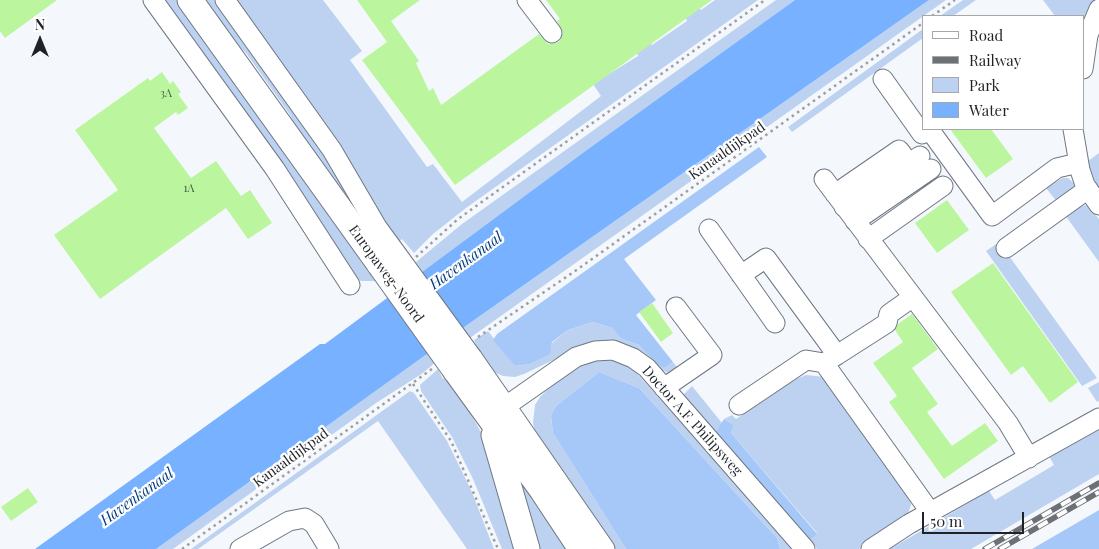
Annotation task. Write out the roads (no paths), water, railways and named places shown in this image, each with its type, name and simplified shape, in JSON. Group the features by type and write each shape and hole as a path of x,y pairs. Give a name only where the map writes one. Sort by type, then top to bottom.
{"main road":[{"name":"Europaweg-Noord","path":"190,0 388,259 498,412 542,490 581,549"},
{"path":"498,412 527,549"}],"street":[{"path":"153,0 274,169 350,285"},
{"name":"Europaweg-Noord","path":"225,0 332,150 377,227 388,259"},
{"path":"527,0 552,33"},
{"path":"1084,62 1088,35 1099,10"},
{"path":"883,79 922,134 928,130"},
{"path":"930,130 992,216 1057,168 1078,163"},
{"path":"1073,130 1078,163 1088,189 1099,204"},
{"path":"899,150 920,163 839,200 899,150"},
{"path":"868,239 943,186"},
{"path":"1006,248 1088,189"},
{"path":"839,200 913,297 1018,440 1029,458"},
{"path":"709,229 775,323"},
{"path":"741,275 766,258 931,513"},
{"path":"739,405 806,360 830,359 888,323 889,314 913,297"},
{"path":"664,388 712,355 676,308"},
{"name":"Doctor A.F. Philipsweg","path":"498,412 576,357 595,351 613,350 633,358 647,368 805,549"},
{"name":"Europaweg-Noord","path":"498,412 605,549"},
{"path":"871,549 909,524 1099,418"},
{"path":"240,549 289,520 305,518 314,524 329,549"}],"water":[{"name":"Havenkanaal","path":"795,0 929,0 460,330 156,549 35,549 320,344 325,344 583,153"}],"railway":[{"path":"985,549 1099,483"},
{"path":"1000,549 1099,492"}]}
